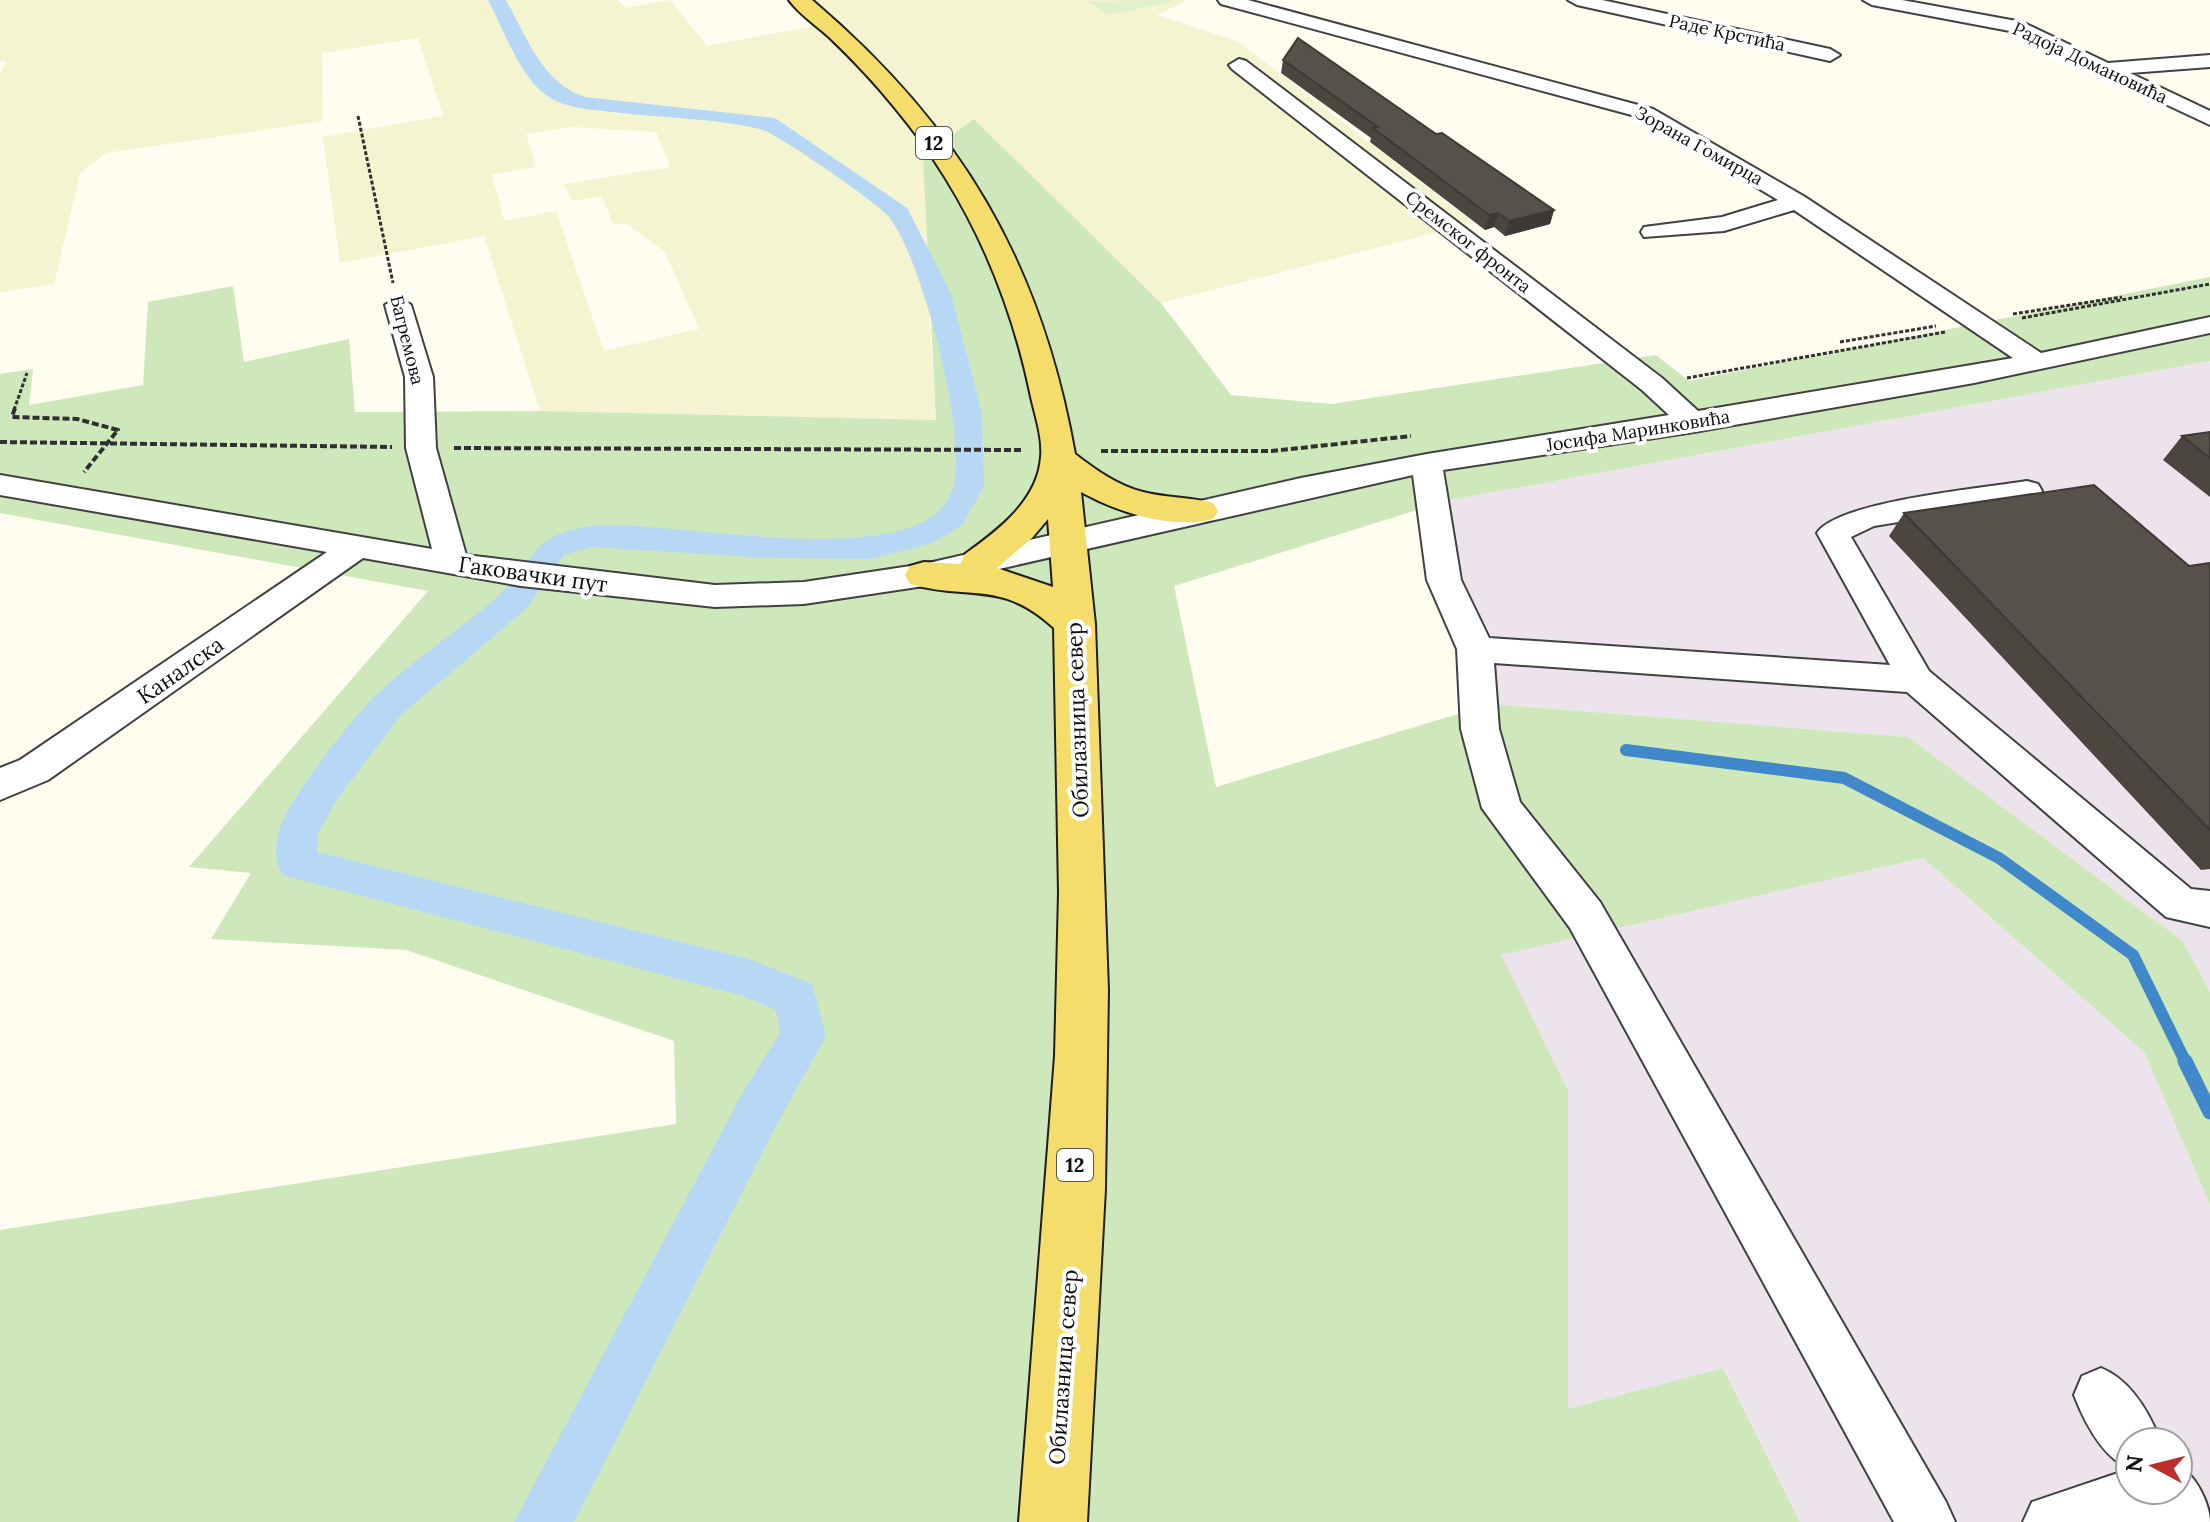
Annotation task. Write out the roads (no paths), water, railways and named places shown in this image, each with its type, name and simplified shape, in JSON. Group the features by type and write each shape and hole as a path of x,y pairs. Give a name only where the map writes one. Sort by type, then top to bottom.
{"main road":[{"name":"Обилазница север","path":"799,0 878,72 913,113 969,193 1005,263 1026,316 1046,386 1068,543 1075,624 1083,993 1053,1522"},
{"path":"978,563 1014,538 1036,515 1050,489 1057,454 1102,491 1129,503 1200,511"},
{"path":"924,575 979,578 1019,586 1049,599 1075,624"}],"street":[{"name":"Зорана Гомирца","path":"1227,0 1629,107 1797,202 2035,361"},
{"name":"Раде Крстића","path":"1577,0 1830,55"},
{"name":"Радоја Домановића","path":"1872,0 2015,26 2210,119"},
{"path":"2106,69 2210,61"},
{"name":"Сремског фронта","path":"1239,65 1652,384 1694,423"},
{"path":"1653,232 1724,224 1797,202"},
{"name":"Багремова","path":"398,305 419,377 421,448 452,563"},
{"name":"Јосифа Маринковића","path":"1068,543 1200,511 1426,449 1694,423 2035,361 2210,325"},
{"path":"1426,449 1444,580 1468,627 1475,649 1480,729 1502,808 1585,915 1926,1522"},
{"name":"Гаковачки пут","path":"0,485 64,493 356,548 521,575 715,596 804,593 924,575 1068,543"},
{"path":"2027,491 1866,517 1833,533 1916,680 2181,905 2210,909"},
{"name":"Каналска","path":"0,785 34,770 356,548"},
{"path":"1475,649 1916,680"},
{"path":"2101,1395 2122,1426"},
{"path":"2052,1522 2114,1503"}],"waterway":[{"path":"497,0 539,76 560,96 583,103 767,123 899,213 938,293 968,414 969,486 952,517 922,536 870,548 770,547 589,536 553,548 515,600 388,705 324,787 298,832 296,863 749,978 796,998 803,1036 761,1106 543,1522"},
{"path":"1626,750 1844,778 1999,858 2133,955 2186,1063"},
{"path":"2185,1061 2210,1112"}]}
